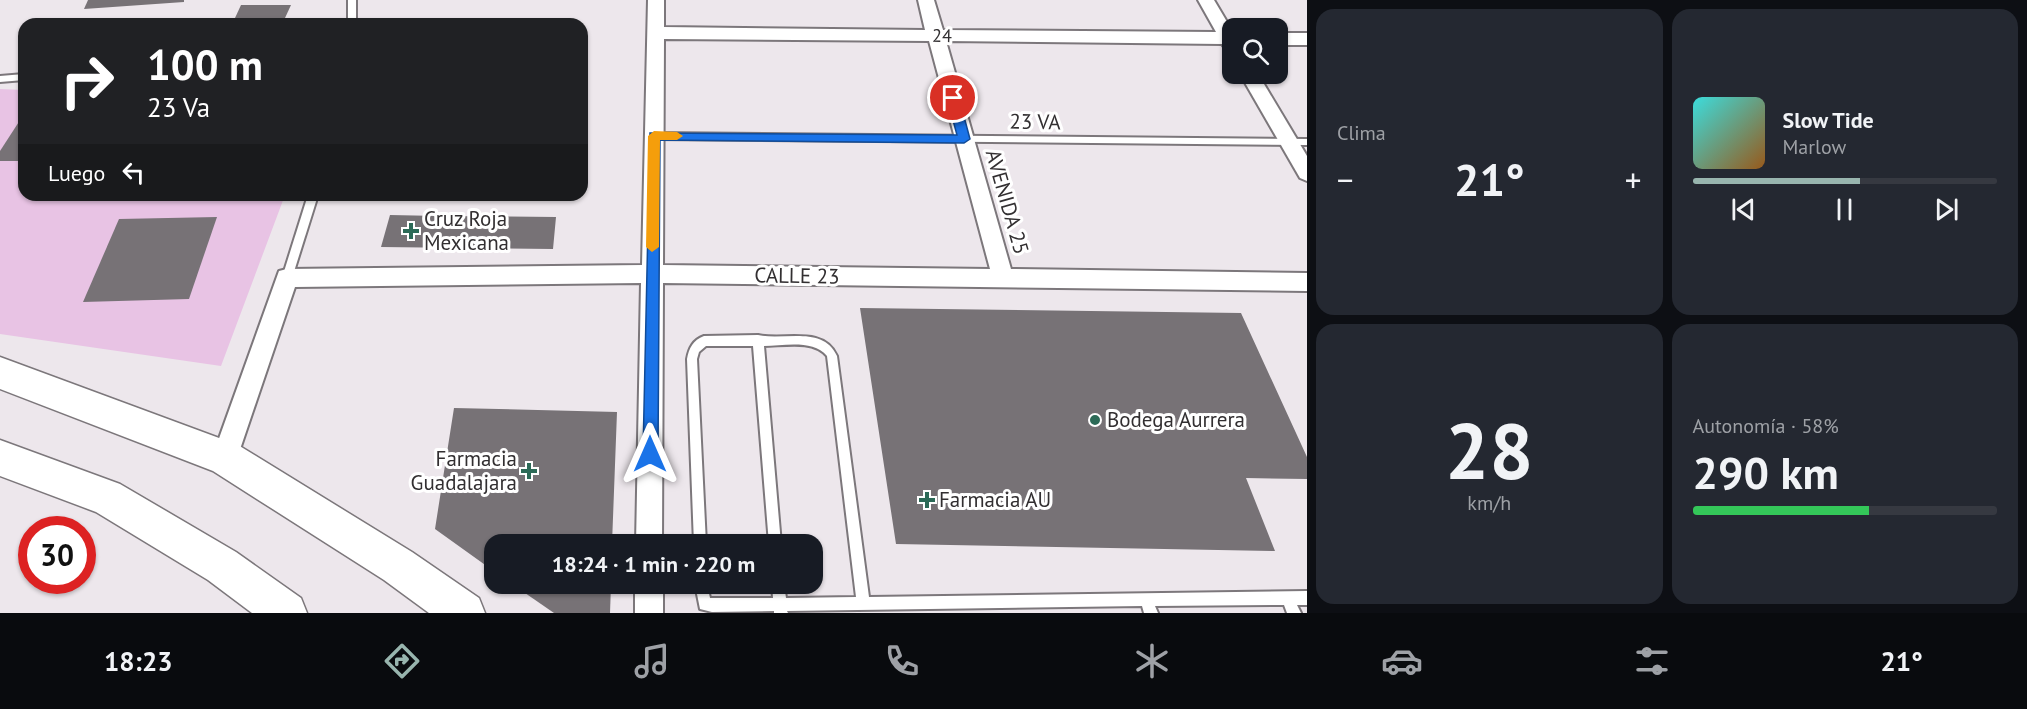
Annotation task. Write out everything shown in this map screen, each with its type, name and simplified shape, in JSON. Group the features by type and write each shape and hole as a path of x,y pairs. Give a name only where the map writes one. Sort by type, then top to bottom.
{"main road":[{"path":"0,373 225,458 398,566 464,613"},
{"path":"0,458 106,497 222,566 286,613"}],"street":[{"path":"649,534 656,0"},
{"name":"AVENIDA 25","path":"926,0 1003,278"},
{"path":"1206,0 1222,26"},
{"name":"24","path":"656,33 1222,41"},
{"path":"1288,39 1307,39"},
{"path":"1256,84 1298,142 1307,173"},
{"name":"CALLE 23","path":"287,278 652,274 1307,282"},
{"path":"225,458 287,278"},
{"path":"649,594 649,613"}],"lane":[{"path":"352,0 352,18"},
{"path":"0,79 18,78"},
{"name":"23 VA","path":"654,136 1298,142"},
{"path":"287,278 310,201"},
{"path":"700,534 692,359 694,350 704,340 812,341 828,348 832,356 863,604"},
{"path":"759,340 774,534"},
{"path":"703,594 705,604 780,609 863,604 973,608 1149,607 1307,598"},
{"path":"779,594 780,609"},
{"path":"1288,598 1294,613"}],"shaded area":[{"path":"0,89 18,90 18,201 283,201 221,366 0,334"}],"building":[{"path":"88,0 184,0 184,2 84,9"},
{"path":"241,5 291,5 285,18 235,18"},
{"path":"18,123 18,161 0,161 0,151"},
{"path":"390,215 556,217 553,249 381,247"},
{"path":"217,217 189,299 83,302 119,219"},
{"path":"860,308 1241,313 1307,457 1307,479 1246,478 1275,551 896,544"},
{"name":"Farmacia Guadalajara","path":"454,408 617,412 612,534 484,534 484,564 435,529"},
{"path":"526,594 611,594 610,613 554,613"}],"slow traffic":[{"path":"652,247 654,136 677,136"}],"place":[{"name":"Cruz Roja Mexicana","path":"411,231"},
{"name":"Bodega Aurrera","path":"1095,420"},
{"name":"Farmacia Guadalajara","path":"529,471"},
{"name":"Farmacia AU","path":"927,500"}],"route":[{"path":"650,454 654,136 964,139 953,98"}]}
